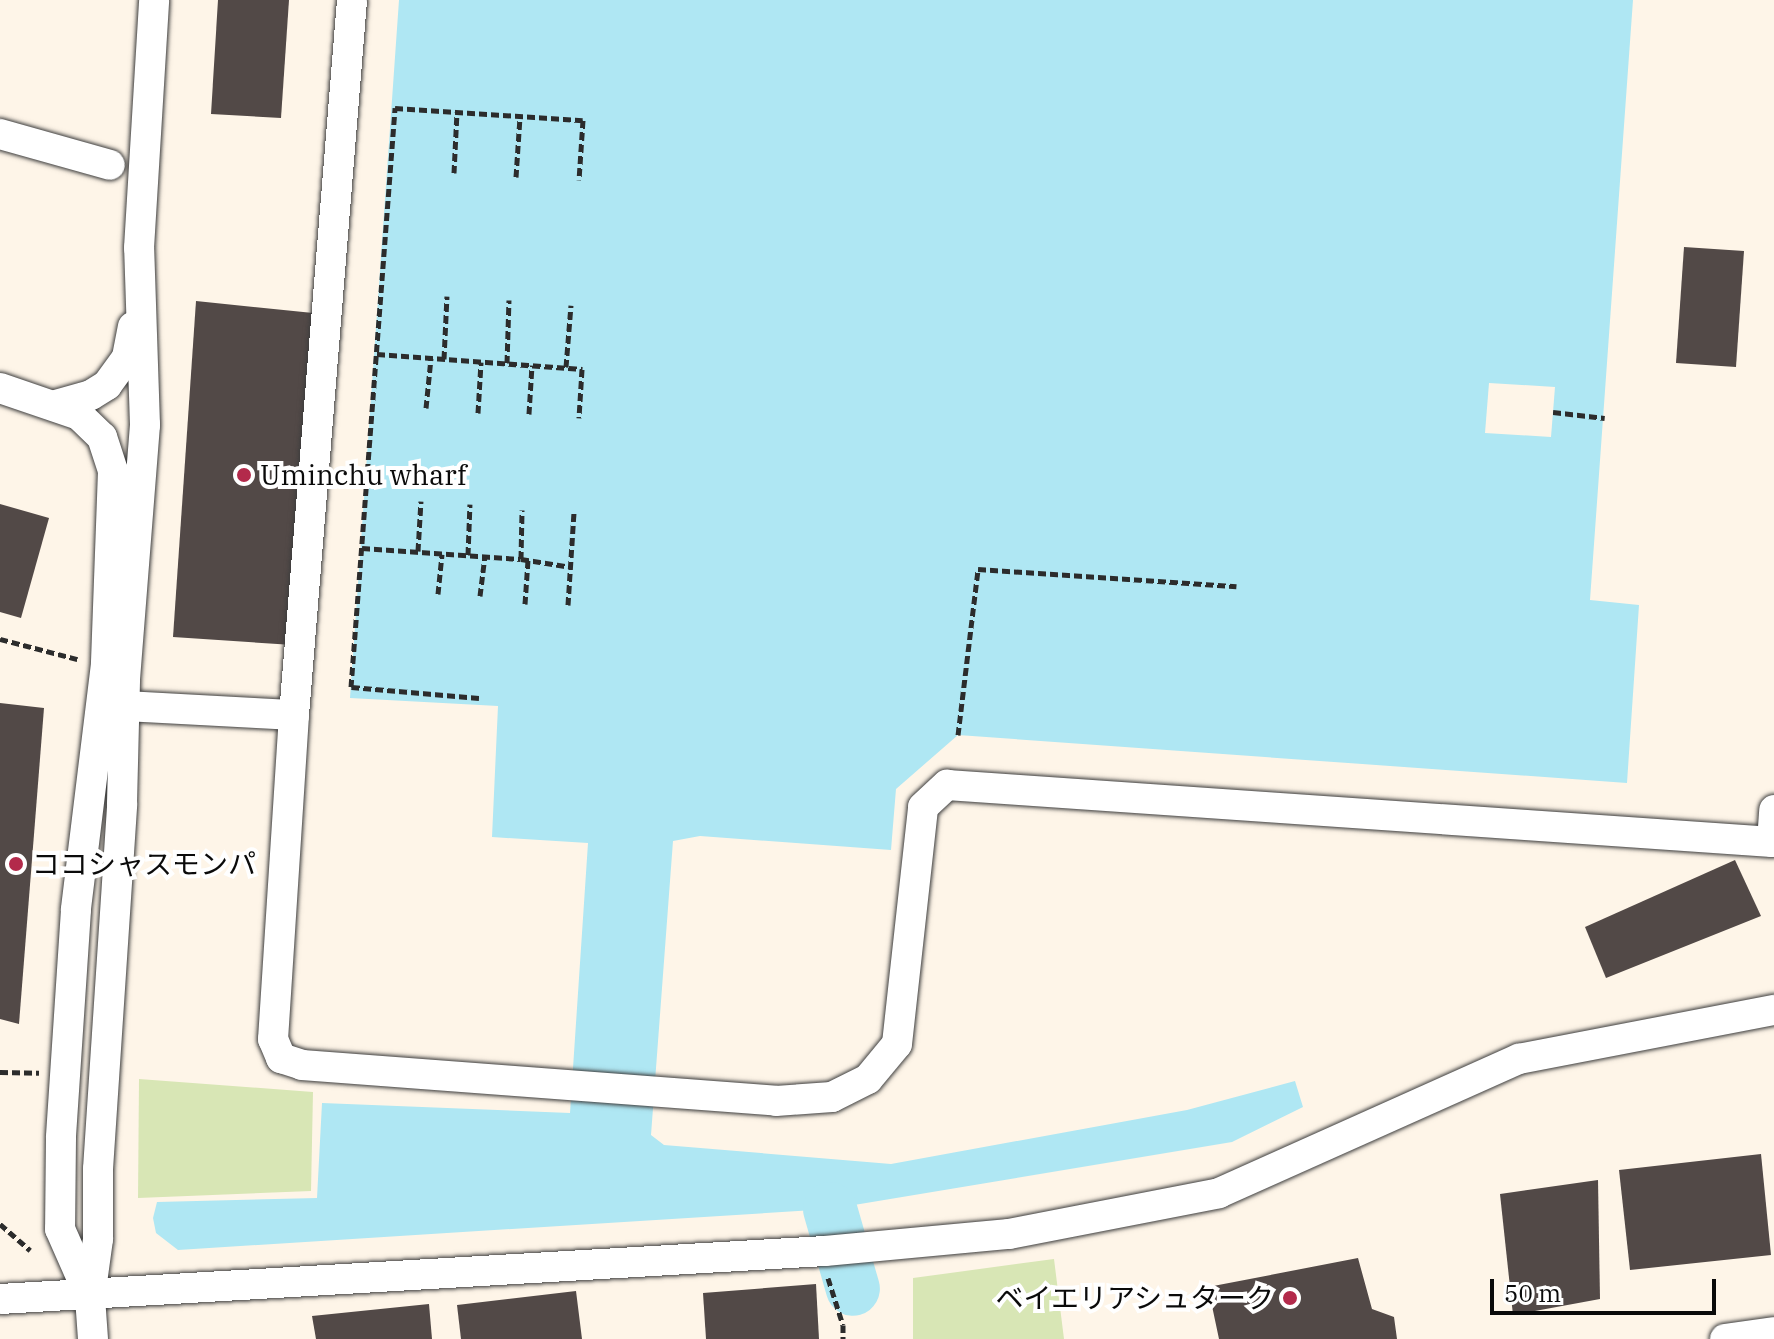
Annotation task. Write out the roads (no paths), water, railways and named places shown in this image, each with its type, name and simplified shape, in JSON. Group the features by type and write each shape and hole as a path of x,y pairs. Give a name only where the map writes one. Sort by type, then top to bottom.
{"street":[{"path":"56,405 91,395 107,385 120,369 132,341 154,0"},
{"path":"352,0 294,715 273,1039 281,1058 302,1065 776,1101 832,1097 868,1079 897,1044 923,807 947,785 1772,842 1774,810"},
{"path":"0,134 110,165"},
{"path":"93,1339 90,1297 98,1239 105,1030 126,706 125,679 145,425 139,257"},
{"path":"0,388 56,405 92,426 109,452 113,495 106,664 76,910 61,1138 60,1229 90,1297"},
{"path":"126,706 294,715"},
{"path":"0,1299 90,1297 822,1251 1009,1234 1219,1193 1519,1059 1774,1010"},
{"path":"1725,1339 1774,1332"}],"water":[{"path":"399,0 1633,0 1590,600 1639,605 1627,783 958,735 896,789 891,850 700,836 673,841 651,1135 664,1145 891,1164 1187,1110 1295,1081 1303,1107 1232,1142 830,1209 178,1250 156,1233 153,1218 157,1202 317,1198 322,1103 570,1113 588,843 492,837 498,706 350,698"}],"waterway":[{"path":"830,1209 853,1289"}],"place":[{"name":"Uminchu wharf","path":"244,475"},
{"name":"ココシャスモンパ","path":"16,864"},
{"name":"ベイエリアシュターク","path":"1290,1298"}]}
